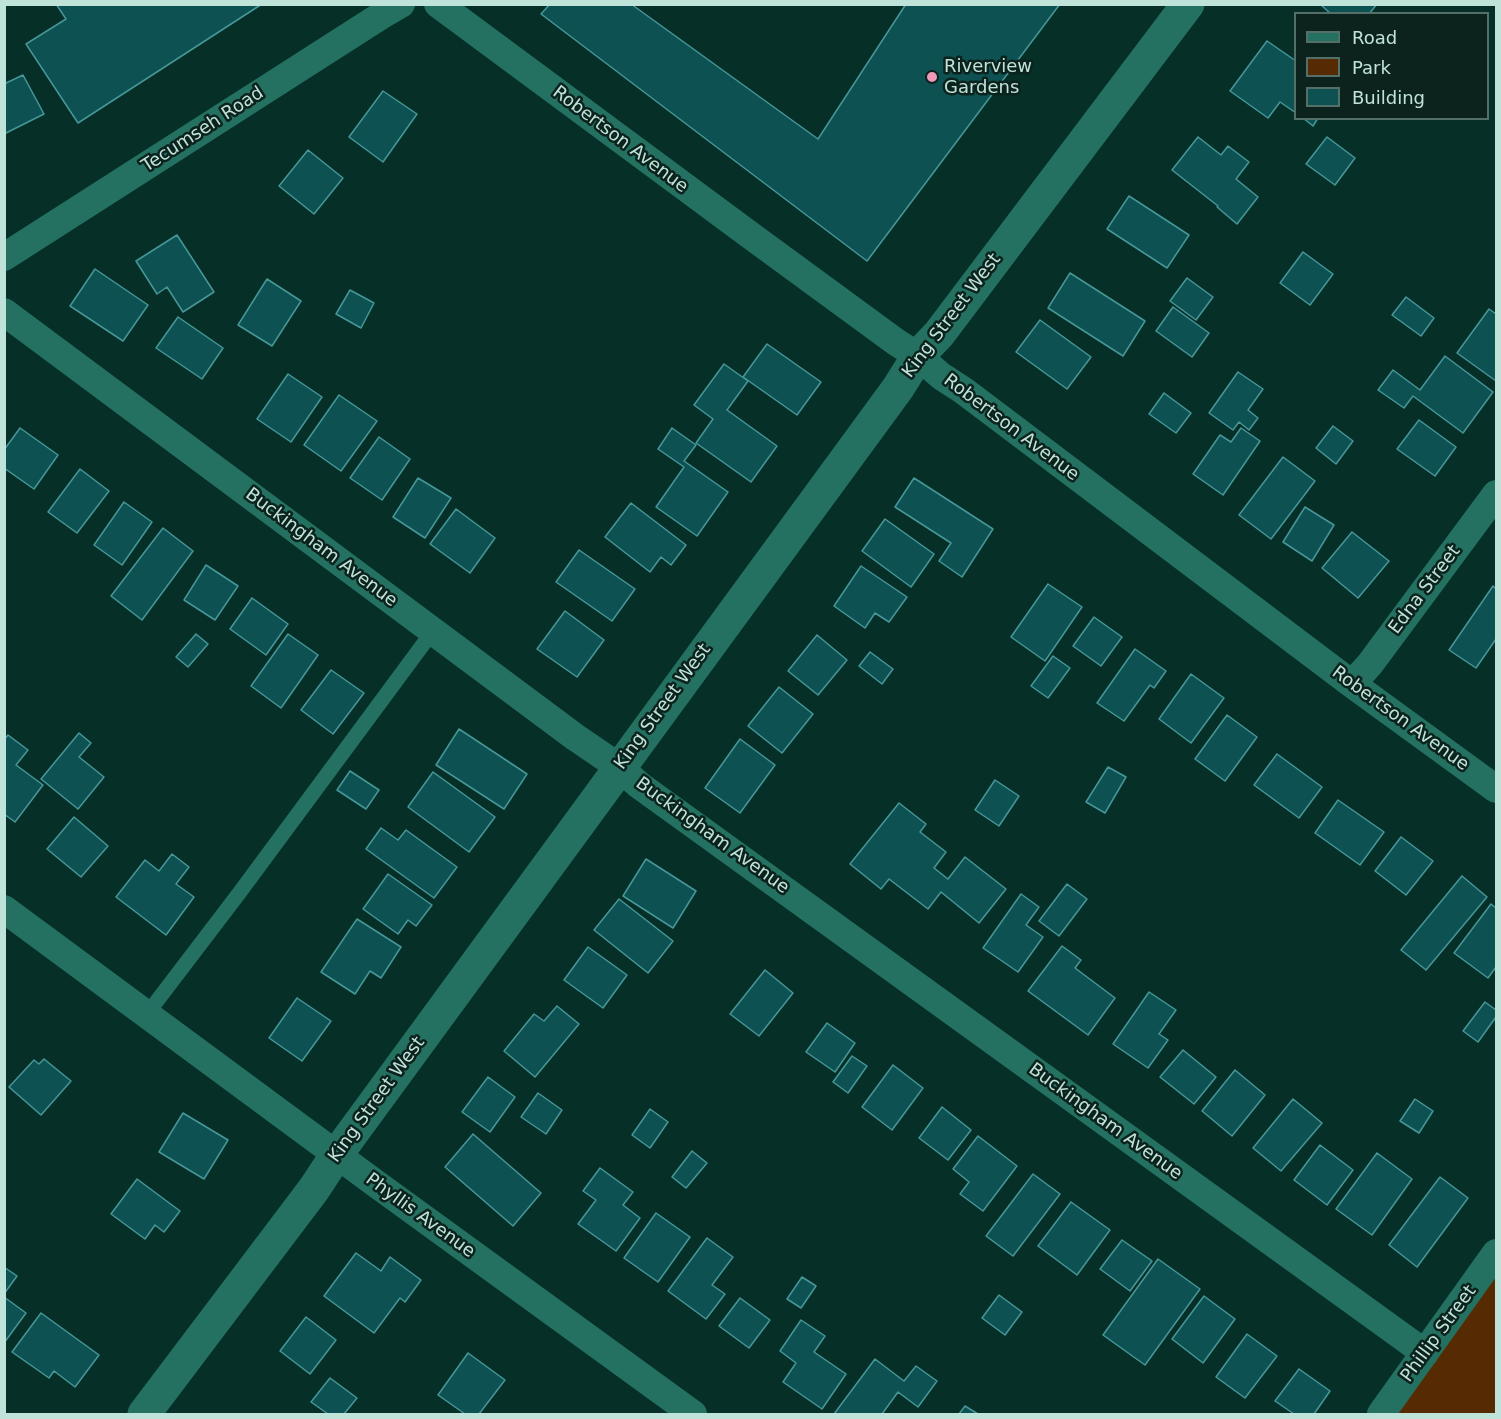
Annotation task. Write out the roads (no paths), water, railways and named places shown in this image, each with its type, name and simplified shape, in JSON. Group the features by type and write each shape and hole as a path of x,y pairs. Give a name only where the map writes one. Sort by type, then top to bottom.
{"street":[{"name":"Tecumseh Road","path":"4,257 401,4"},
{"name":"Robertson Avenue","path":"438,4 754,238 918,356 941,376 1352,684 1497,789"},
{"name":"King Street West","path":"144,1414 314,1189 337,1154 619,767 884,407 918,356 939,334 1188,4"},
{"name":"Buckingham Avenue","path":"4,312 575,737 619,767 639,785 1425,1353"},
{"name":"Edna Street","path":"1352,684 1370,664 1497,494"},
{"name":"Phyllis Avenue","path":"4,909 693,1414"},
{"name":"Phillip Street","path":"1382,1414 1497,1253"}],"lane":[{"path":"147,1014 433,631"}],"place":[{"name":"Riverview Gardens","path":"932,77"}]}
